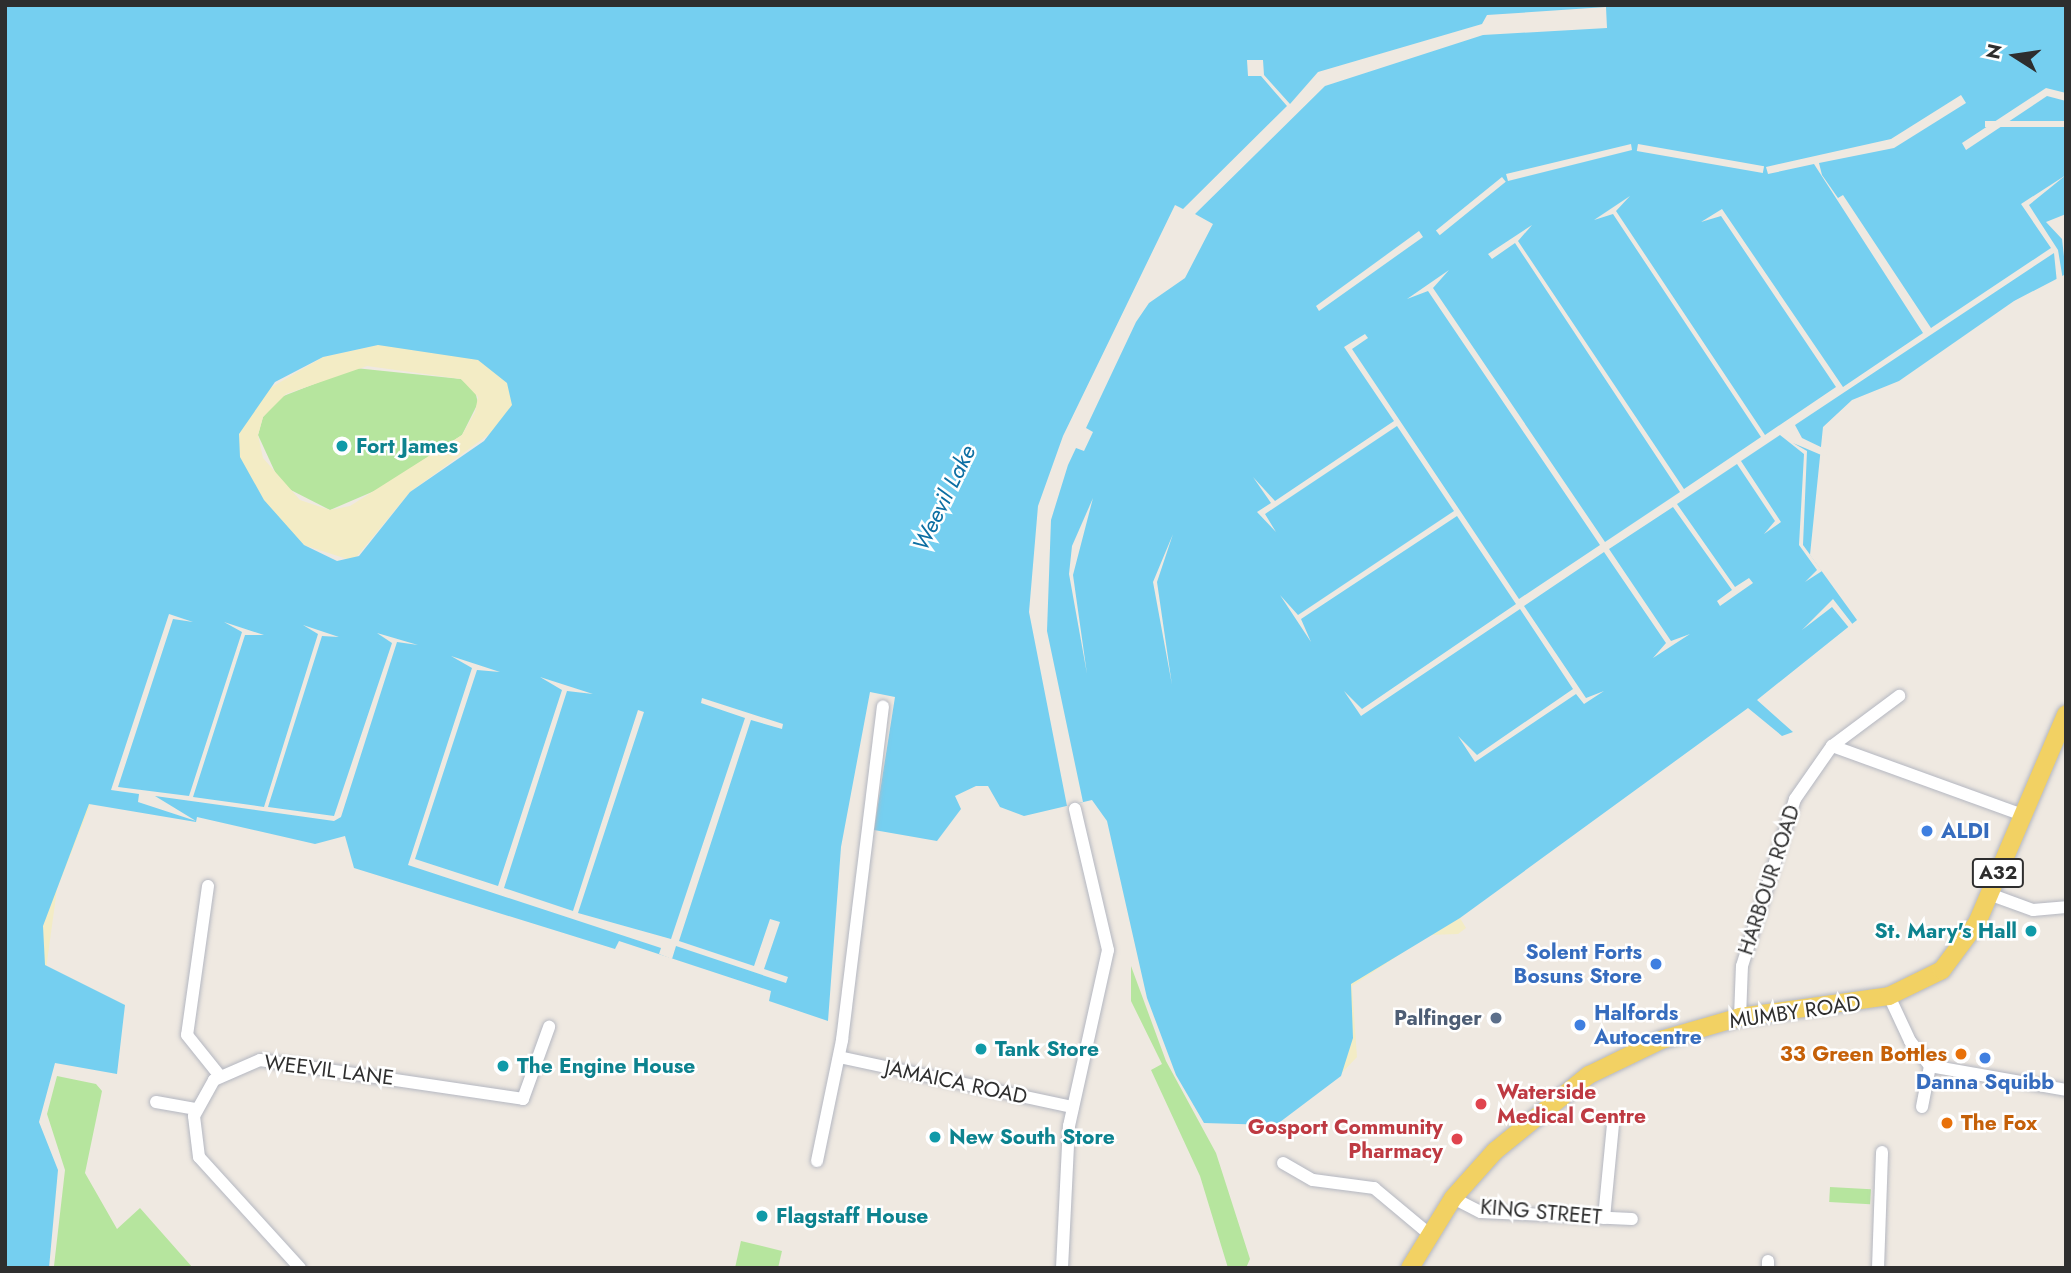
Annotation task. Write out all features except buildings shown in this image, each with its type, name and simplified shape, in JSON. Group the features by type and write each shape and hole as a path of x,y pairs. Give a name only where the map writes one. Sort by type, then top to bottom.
{"main road":[{"name":"MUMBY ROAD","path":"1410,1268 1428,1233 1453,1198 1495,1151 1589,1075 1661,1040 1740,1017 1889,996 1928,980 1955,958 1989,894 2066,714"}],"street":[{"path":"1832,747 1899,696"},
{"path":"817,1161 839,1057 883,707"},
{"path":"1832,747 2023,815"},
{"name":"HARBOUR ROAD","path":"1740,1017 1742,966 1782,827 1832,747"},
{"path":"1062,1268 1073,1107 1108,950 1075,809"},
{"path":"208,886 187,1035 219,1075 196,1109 201,1160 300,1268"},
{"path":"1989,894 2033,910 2066,907"},
{"path":"1889,996 1910,1041 1930,1066 2066,1090"},
{"name":"WEEVIL LANE","path":"219,1075 265,1061 513,1098 526,1096 549,1027"},
{"name":"JAMAICA ROAD","path":"839,1057 1073,1107"},
{"path":"1922,1107 1930,1066"},
{"path":"156,1102 196,1109"},
{"path":"1604,1218 1613,1125"},
{"path":"1878,1268 1882,1152"},
{"path":"1283,1163 1312,1180 1374,1188 1428,1233"},
{"name":"KING STREET","path":"1453,1198 1481,1212 1632,1219"}],"green space":[{"path":"355,368 461,379 475,391 478,403 462,435 379,489 330,510 281,485 258,435 263,417 281,397"},
{"path":"1131,966 1166,1061 1216,1153 1250,1259 1246,1268 1228,1268 1200,1176 1151,1070 1162,1064 1131,1001"},
{"path":"57,1076 96,1084 102,1091 85,1173 117,1229 140,1208 193,1268 54,1266 65,1170 47,1114"},
{"path":"1830,1187 1871,1189 1870,1204 1829,1202"},
{"path":"741,1241 782,1251 778,1268 735,1268"}],"sand":[{"path":"378,345 528,351 517,414 410,492 353,561 304,545 283,524 5,462 265,391 323,357","holes":["367,366 461,379 478,397 475,412 462,435 350,506 330,510 300,500 263,458 258,435 263,417 286,394"]},
{"path":"93,798 57,889 43,991 34,956 78,809"},
{"path":"1460,918 1466,928 1458,934 1429,935 1352,986 1357,1057 1333,1082 1334,1062 1349,1039 1350,982 1440,921"}],"water":[{"name":"Weevil Lake","path":"5,5 2066,5 2066,214 2046,222 2062,239 2066,274 2014,301 1899,381 1852,400 1823,427 1810,555 1857,620 1757,700 1793,732 1782,736 1748,708 1460,918 1351,984 1353,1038 1341,1076 1276,1125 1204,1123 1176,1075 1147,998 1107,821 1092,800 1024,816 1000,807 988,786 976,786 955,796 961,809 937,841 874,830 895,697 870,692 841,847 828,1021 769,1001 771,991 619,941 615,949 354,868 345,836 315,844 197,817 196,822 89,804 43,926 45,965 125,1005 117,1074 55,1063 39,1122 58,1170 49,1268 5,1268","holes":["378,345 478,360 507,383 512,405 484,441 410,492 359,556 337,561 304,545 264,500 240,457 239,434 275,382 323,357"]}],"pier":[{"path":"1606,7 1607,28 1483,35 1325,86 1195,214 1213,224 1185,278 1149,303 1136,322 1086,428 1093,432 1084,451 1076,448 1068,465 1051,520 1047,631 1083,802 1067,806 1029,612 1038,506 1063,436 1175,205 1183,209 1287,106 1261,76 1248,76 1247,60 1263,60 1264,75 1290,104 1318,72 1482,24 1487,15"},
{"path":"2046,88 2066,93 2066,101 2047,96 1966,150 1962,143"},
{"path":"1961,95 1966,103 1894,148 1819,163 1822,175 1838,198 1843,195 1931,328 2051,248 2021,204 2066,175 2029,205 2058,250 2063,280 2057,283 2054,253 1795,425 1802,438 1827,450 1826,457 1793,443 1807,451 1803,545 1822,571 1805,582 1817,570 1799,545 1804,454 1780,435 1741,461 1781,522 1764,534 1775,521 1737,464 1677,504 1735,587 1749,578 1753,583 1720,606 1717,601 1732,590 1673,507 1609,549 1671,641 1690,634 1653,658 1666,643 1604,552 1524,606 1586,698 1604,691 1584,704 1576,694 1475,762 1458,736 1477,755 1573,689 1520,609 1361,716 1344,691 1362,709 1516,604 1457,516 1301,619 1311,642 1280,595 1298,615 1454,511 1397,426 1265,514 1276,532 1257,512 1271,503 1253,477 1275,501 1394,421 1344,347 1365,334 1368,338 1352,349 1519,599 1600,545 1428,291 1407,299 1449,270 1433,288 1605,542 1680,492 1515,243 1492,259 1488,254 1532,225 1518,241 1684,489 1761,437 1613,214 1594,220 1630,196 1616,211 1765,435 1836,387 1721,216 1701,222 1722,209 1843,387 1923,333 1814,164 1768,174 1766,167 1891,139"},
{"path":"1985,121 2066,121 2066,127 1985,127"},
{"path":"1631,144 1632,150 1508,181 1506,174"},
{"path":"1638,144 1764,166 1763,173 1637,151"},
{"path":"1502,177 1506,182 1440,235 1436,230"},
{"path":"1419,231 1423,237 1319,311 1316,306"},
{"path":"1093,498 1073,575 1087,674 1069,574 1072,546"},
{"path":"1173,534 1157,582 1172,685 1153,582"},
{"path":"1833,599 1854,626 1850,629 1832,607 1802,630"},
{"path":"169,614 193,622 173,619 118,787 189,796 242,632 224,622 264,635 245,635 193,797 264,807 318,634 303,625 339,637 322,636 268,807 334,816 392,643 377,633 418,645 397,642 341,817 334,821 155,796 196,821 138,802 139,794 111,790"},
{"path":"451,656 500,672 477,670 415,859 498,886 562,690 540,677 593,694 567,691 504,888 573,911 638,710 644,712 578,913 671,939 745,718 701,703 702,698 783,724 782,729 751,720 679,941 754,966 770,919 780,922 764,969 788,977 786,983 676,946 672,959 659,954 661,948 408,865 472,668"}],"place":[{"name":"Fort James","path":"342,446"},
{"name":"ALDI","path":"1927,831"},
{"name":"St. Mary's Hall","path":"2031,931"},
{"name":"Solent Forts Bosuns Store","path":"1656,964"},
{"name":"Palfinger","path":"1496,1018"},
{"name":"Halfords Autocentre","path":"1580,1025"},
{"name":"Tank Store","path":"981,1049"},
{"name":"33 Green Bottles","path":"1961,1054"},
{"name":"Danna Squibb","path":"1985,1058"},
{"name":"The Engine House","path":"503,1066"},
{"name":"Waterside Medical Centre","path":"1481,1104"},
{"name":"The Fox","path":"1947,1123"},
{"name":"New South Store","path":"935,1137"},
{"name":"Gosport Community Pharmacy","path":"1457,1139"},
{"name":"Flagstaff House","path":"762,1216"}]}
